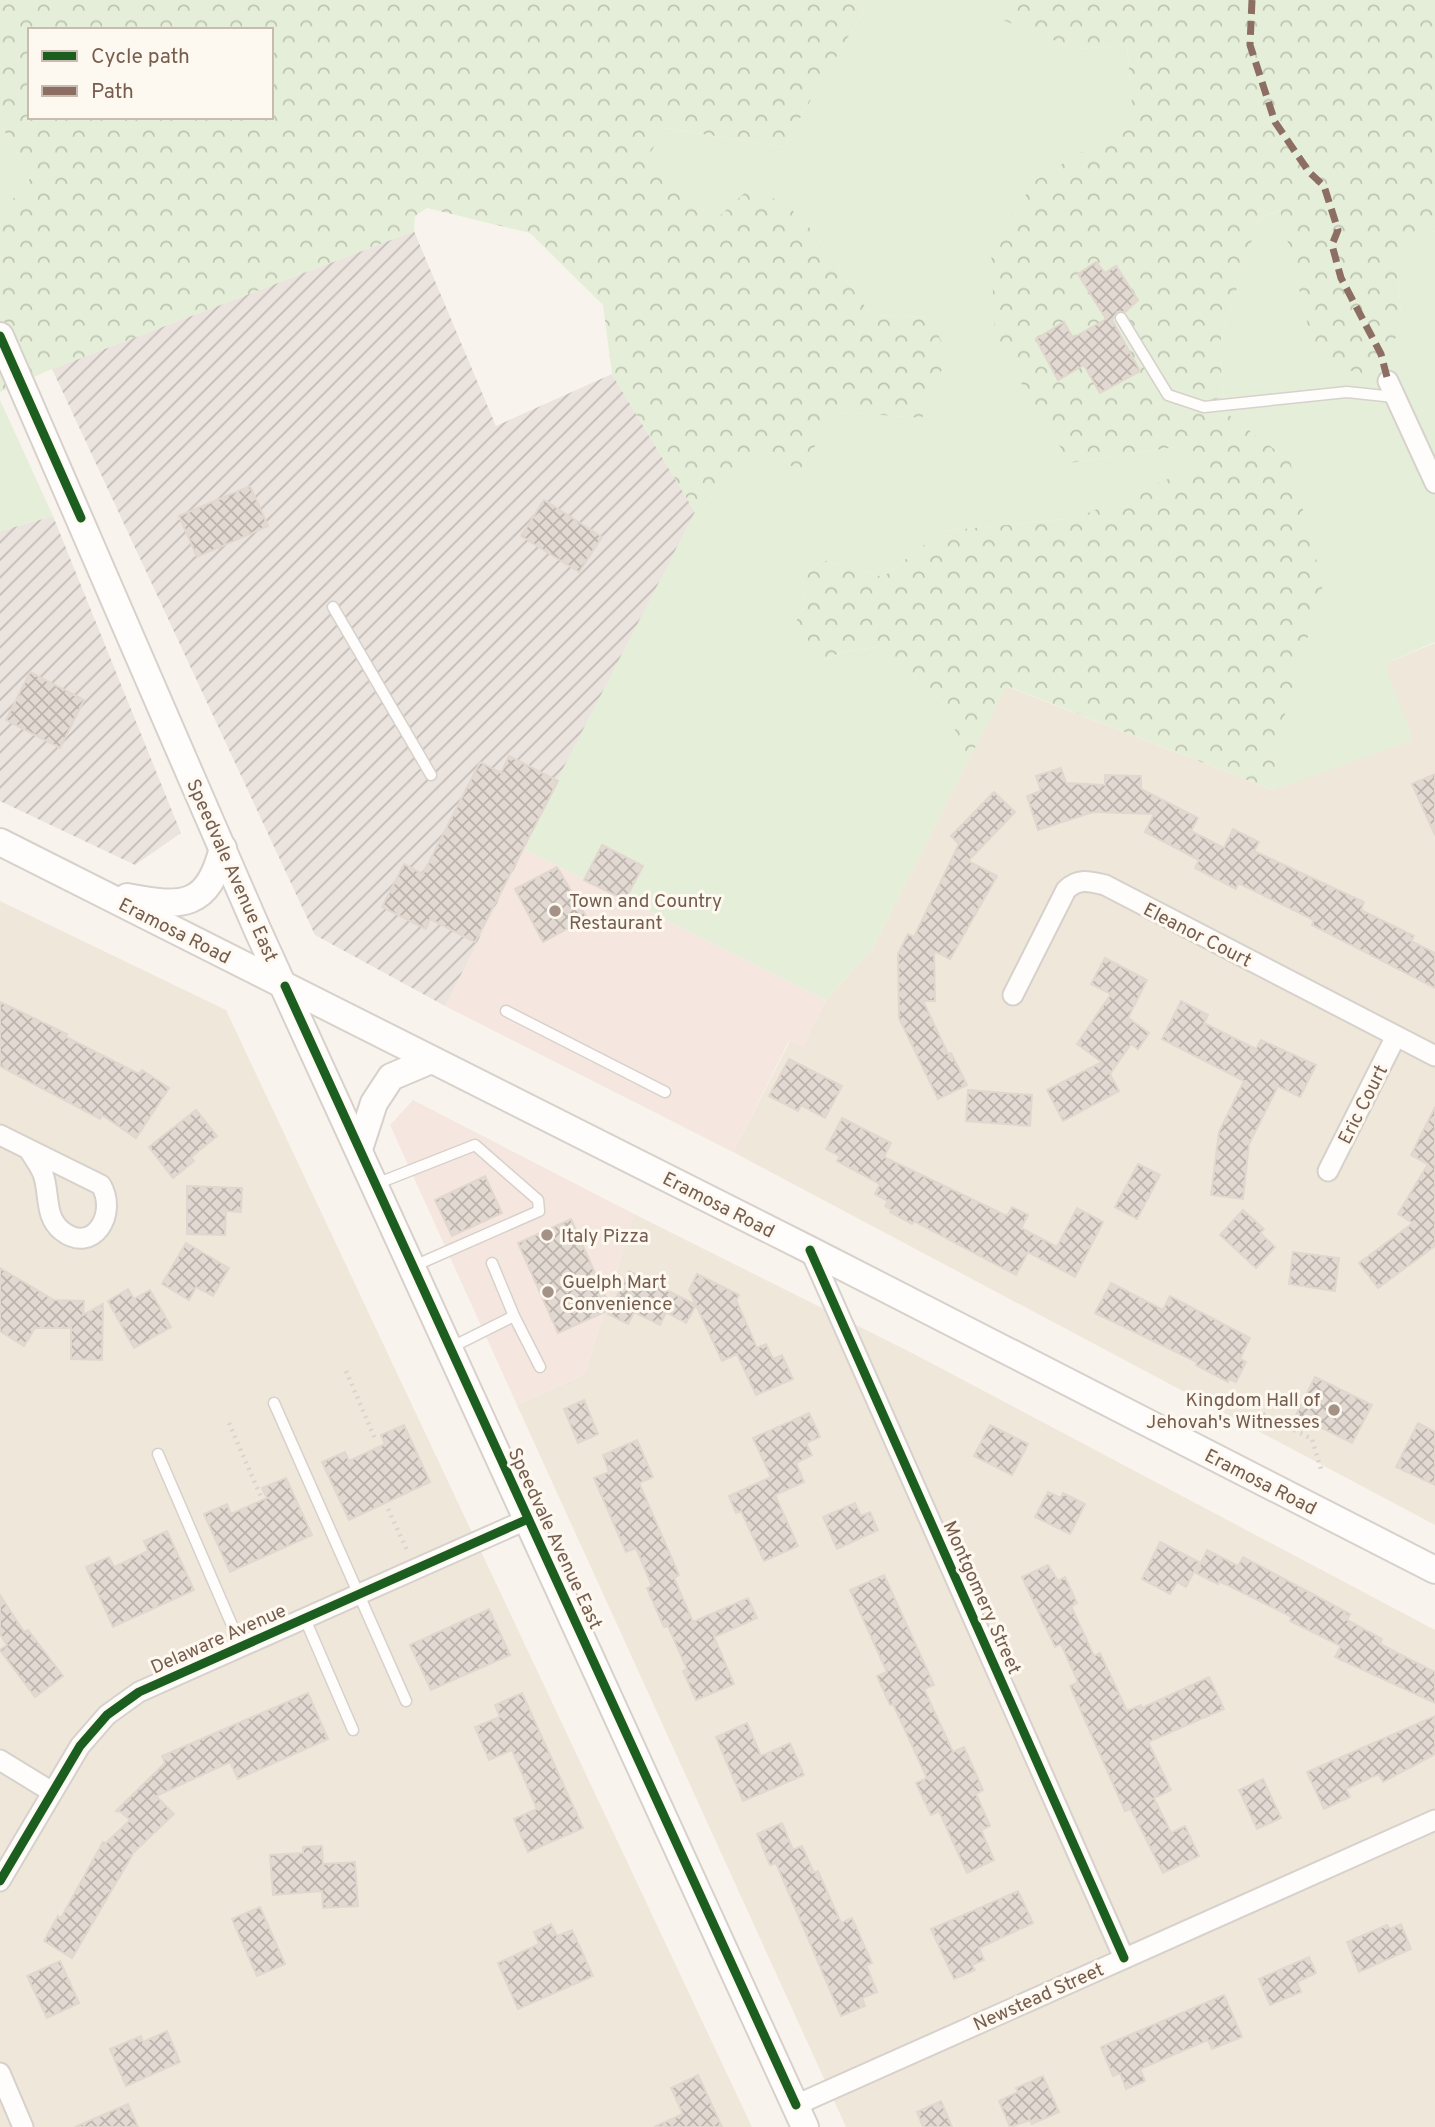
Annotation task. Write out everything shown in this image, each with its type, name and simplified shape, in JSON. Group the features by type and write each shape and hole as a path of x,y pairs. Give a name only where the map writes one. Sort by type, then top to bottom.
{"main road":[{"name":"Speedvale Avenue East","path":"0,335 223,848 800,2116"},
{"name":"Eramosa Road","path":"0,842 810,1250 1435,1570"},
{"path":"101,892 150,901 182,902 200,895 216,875 223,848"},
{"path":"359,1149 374,1104 391,1077 431,1060"}],"street":[{"path":"1391,389 1435,483"},
{"name":"Eleanor Court","path":"1013,995 1066,890 1073,883 1087,880 1105,885 1435,1056"},
{"name":"Eric Court","path":"1328,1171 1396,1036"},
{"path":"0,1135 101,1185 107,1196 108,1208 98,1230 89,1236 78,1237 63,1232 54,1222 43,1175 29,1150"},
{"name":"Montgomery Street","path":"810,1250 1124,1958"},
{"name":"Delaware Avenue","path":"0,1881 80,1746 107,1715 139,1692 528,1519"},
{"path":"0,1760 52,1792"},
{"name":"Newstead Street","path":"800,2116 1124,1958 1435,1820"},
{"path":"0,2073 23,2127"}],"lane":[{"path":"1121,317 1168,395 1183,402 1204,407 1391,389"},
{"path":"333,607 431,775"},
{"path":"506,1011 665,1091"},
{"path":"375,1184 475,1145 538,1200 539,1212 412,1267"},
{"path":"492,1263 514,1316 540,1367"},
{"path":"449,1348 514,1316"},
{"path":"274,1403 406,1701"},
{"path":"158,1454 241,1646"},
{"path":"305,1619 353,1730"}],"path":[{"path":"346,1371 376,1441"},
{"path":"1263,1414 1312,1439 1321,1469"},
{"path":"229,1423 261,1497"},
{"path":"388,1509 416,1569"}],"shaded area":[{"path":"414,231 496,426 612,374 695,512 445,1006 315,935 52,369"},
{"path":"53,516 181,833 135,865 0,801 0,531"},
{"path":"1435,643 1435,1525 733,1152 790,1041 803,1046 826,1000 872,949 1006,686 1273,790 1385,664"},
{"path":"522,848 826,1000 803,1047 789,1041 733,1152 445,1006"},
{"path":"0,901 226,1010 752,2127 0,2127"},
{"path":"413,1100 634,1214 585,1374 517,1405 390,1125"},
{"path":"634,1214 914,1354 1435,1630 1435,2127 846,2127 517,1405 585,1374"}],"green space":[{"path":"0,0 854,0 864,10 783,147 666,128 645,161 711,224 753,185 802,217 871,315 929,317 948,354 922,418 837,412 799,471 764,449 695,512 612,374 603,305 530,233 427,208 415,216 414,231 52,369 0,392 0,203 20,194 26,188 30,177 0,123"},
{"path":"854,0 999,0 1001,19 1076,49 1127,45 1133,120 1037,180 1070,463 1175,447 1222,457 1076,518 942,531 883,577 823,560 803,576 804,607 794,626 824,660 845,651 877,647 902,665 944,704 968,761 872,949 826,1000 522,848 695,512 764,449 799,471 837,412 922,418 929,317 871,315 802,217 711,224 645,161 665,128 783,147 864,10"},
{"path":"999,0 1435,0 1435,231 1396,262 1403,327 1370,375 1317,363 1280,210 1259,218 1219,345 1225,412 1290,461 1323,585 1278,738 1273,790 1007,686 968,761 944,704 902,665 876,647 845,651 823,660 806,651 794,625 804,607 803,576 823,560 883,577 942,531 1076,518 1220,457 1175,447 1070,463 995,340 991,246 1036,180 1133,120 1127,45 1076,49 1000,19"},
{"path":"0,123 30,177 26,188 20,194 0,203"},
{"path":"1281,210 1317,363 1403,327 1396,262 1435,231 1435,642 1385,664 1413,740 1273,790 1278,738 1290,461 1225,412 1219,345 1259,218"},
{"path":"0,400 53,516 0,531"}],"building":[{"path":"1096,262 1105,273 1116,266 1138,300 1125,312 1117,312 1112,320 1140,371 1100,393 1084,365 1058,380 1036,339 1064,322 1073,338 1106,319 1078,274"},
{"path":"250,486 268,526 197,557 179,516"},
{"path":"544,500 602,537 579,572 521,536"},
{"path":"30,672 84,700 60,748 6,720"},
{"path":"509,756 558,781 475,942 430,919 426,929 382,907 404,864 423,874 480,762 501,773"},
{"path":"1061,768 1066,783 1105,785 1105,775 1141,776 1141,789 1198,818 1191,831 1224,848 1233,829 1259,842 1254,851 1364,902 1361,910 1414,936 1411,941 1435,953 1435,988 1312,925 1314,920 1238,883 1236,889 1195,868 1199,860 1145,832 1154,814 1093,812 1038,830 1027,796 1041,791 1036,776"},
{"path":"1435,774 1435,835 1412,784"},
{"path":"994,792 1015,812 968,861 997,876 950,959 934,951 935,1001 923,1001 948,1054 951,1053 967,1085 938,1099 899,1018 898,954 908,934 914,937 959,844 951,836"},
{"path":"602,845 643,866 625,900 584,880"},
{"name":"Town and Country Restaurant","path":"557,867 587,918 543,942 515,889"},
{"path":"1105,958 1147,980 1128,1018 1149,1033 1138,1049 1131,1044 1110,1074 1119,1091 1063,1121 1047,1090 1102,1062 1077,1044 1111,994 1091,984"},
{"path":"1181,1001 1208,1015 1204,1023 1256,1049 1261,1040 1316,1065 1300,1097 1278,1086 1249,1144 1243,1199 1211,1195 1219,1132 1244,1081 1162,1039"},
{"path":"0,1002 67,1034 66,1037 139,1074 142,1070 169,1088 136,1138 102,1115 100,1119 0,1066"},
{"path":"789,1059 842,1086 825,1118 801,1105 798,1111 769,1096"},
{"path":"968,1090 1032,1095 1030,1126 966,1121"},
{"path":"1435,1107 1435,1246 1378,1288 1359,1263 1413,1223 1398,1214 1428,1164 1411,1155"},
{"path":"196,1110 217,1136 191,1157 194,1161 173,1178 149,1147"},
{"path":"842,1118 891,1143 884,1157 1007,1216 1012,1207 1028,1215 1021,1228 1057,1247 1077,1208 1103,1222 1075,1277 1028,1252 1016,1275 914,1221 912,1224 890,1212 885,1206 888,1201 875,1194 880,1184 837,1161 840,1156 826,1149"},
{"path":"1138,1164 1160,1175 1137,1219 1115,1207"},
{"path":"485,1176 502,1213 452,1236 435,1200"},
{"path":"187,1186 242,1188 241,1212 226,1211 225,1235 187,1234"},
{"path":"1243,1210 1264,1229 1260,1233 1275,1247 1256,1268 1220,1235"},
{"path":"571,1219 611,1309 558,1333 518,1243"},
{"path":"186,1243 229,1268 213,1296 196,1287 189,1300 162,1284"},
{"path":"1293,1252 1339,1258 1335,1291 1289,1284"},
{"path":"0,1268 54,1300 84,1301 83,1315 103,1304 102,1360 71,1359 71,1328 35,1328 24,1346 0,1331"},
{"path":"629,1271 696,1305 686,1323 666,1312 660,1325 634,1312 628,1324 608,1314"},
{"path":"697,1274 739,1295 736,1300 757,1348 766,1344 773,1359 782,1355 793,1379 756,1395 737,1354 722,1361 689,1290"},
{"path":"1111,1283 1163,1310 1170,1296 1250,1338 1240,1359 1246,1362 1236,1382 1229,1379 1228,1382 1196,1365 1197,1362 1095,1313"},
{"path":"128,1289 134,1299 150,1290 171,1327 134,1348 108,1301"},
{"name":"Kingdom Hall of Jehovah's Witnesses","path":"1315,1377 1372,1405 1352,1443 1296,1415"},
{"path":"584,1400 598,1434 578,1443 564,1409"},
{"path":"809,1413 820,1437 806,1443 812,1455 796,1463 804,1482 775,1495 798,1546 764,1561 741,1511 736,1513 729,1496 771,1477 753,1438"},
{"path":"1418,1423 1435,1432 1435,1485 1396,1467"},
{"path":"404,1425 430,1482 349,1520 322,1462 345,1452 349,1461 385,1444 381,1435"},
{"path":"990,1425 1028,1444 1012,1475 974,1456"},
{"path":"637,1440 653,1477 639,1483 679,1575 674,1578 693,1622 748,1598 757,1618 714,1637 734,1684 696,1700 683,1671 687,1669 647,1588 652,1586 636,1548 626,1552 594,1478 609,1472 603,1455"},
{"path":"286,1478 312,1535 230,1572 204,1514 227,1504 231,1514 267,1498 262,1488"},
{"path":"1048,1492 1061,1498 1063,1493 1085,1504 1070,1534 1035,1517"},
{"path":"855,1503 861,1516 870,1512 878,1530 837,1549 823,1517"},
{"path":"167,1531 194,1590 113,1627 86,1567 109,1557 114,1567 148,1551 144,1541"},
{"path":"1160,1542 1199,1562 1186,1587 1177,1582 1170,1594 1142,1579"},
{"path":"1207,1550 1238,1566 1243,1557 1350,1614 1347,1620 1382,1639 1380,1644 1435,1672 1435,1703 1335,1657 1341,1646 1290,1621 1292,1617 1219,1581 1218,1584 1196,1573"},
{"path":"1048,1565 1058,1581 1065,1577 1077,1603 1071,1606 1094,1656 1100,1653 1127,1711 1141,1705 1142,1708 1209,1677 1224,1709 1148,1742 1171,1790 1154,1798 1171,1833 1185,1826 1199,1856 1163,1873 1131,1809 1125,1811 1070,1686 1078,1682 1061,1644 1055,1647 1022,1577"},
{"path":"884,1575 934,1685 924,1689 953,1752 964,1747 983,1790 976,1794 990,1826 981,1830 994,1860 967,1873 939,1811 931,1815 916,1783 927,1778 877,1676 887,1672 850,1590"},
{"path":"0,1595 24,1632 28,1630 63,1676 35,1697 0,1650 7,1645 0,1634"},
{"path":"489,1609 510,1655 431,1690 410,1645"},
{"path":"308,1693 328,1739 238,1779 230,1762 156,1796 174,1814 134,1852 72,1958 44,1941 58,1916 61,1918 103,1842 106,1843 130,1820 116,1811 165,1763 162,1756"},
{"path":"522,1693 583,1828 528,1852 514,1819 537,1809 512,1750 489,1760 475,1727 500,1717 495,1705"},
{"path":"1435,1716 1435,1754 1383,1782 1379,1774 1346,1789 1350,1797 1324,1809 1307,1772"},
{"path":"747,1723 761,1756 790,1743 804,1775 743,1801 716,1737"},
{"path":"1263,1779 1281,1818 1257,1829 1239,1790"},
{"path":"782,1823 793,1850 802,1846 814,1873 818,1871 841,1923 852,1918 872,1963 866,1965 877,1992 862,1998 865,2006 841,2016 776,1863 770,1865 757,1834"},
{"path":"322,1846 323,1864 355,1862 358,1906 323,1908 322,1891 273,1895 270,1855 303,1853 303,1847"},
{"path":"1018,1891 1033,1923 979,1948 984,1960 972,1965 975,1970 954,1979 931,1929"},
{"path":"260,1907 285,1964 257,1976 232,1919"},
{"path":"551,1924 557,1936 572,1930 593,1976 518,2009 498,1963 539,1944 534,1932"},
{"path":"1401,1924 1411,1949 1359,1972 1347,1942 1387,1925 1390,1929"},
{"path":"1309,1957 1316,1973 1297,1982 1301,1992 1270,2005 1259,1979"},
{"path":"60,1961 79,2003 47,2018 27,1976"},
{"path":"1224,1995 1242,2037 1212,2049 1208,2040 1140,2069 1145,2081 1126,2089 1120,2073 1113,2076 1101,2047"},
{"path":"167,2031 180,2062 126,2086 110,2049 141,2036 143,2042"},
{"path":"698,2075 722,2127 654,2127 683,2114 671,2088"},
{"path":"1043,2076 1059,2112 1032,2124 1030,2120 1010,2127 999,2101 1018,2092 1016,2088"},
{"path":"941,2101 952,2127 923,2127 917,2112"},
{"path":"128,2104 138,2127 75,2127"}],"marked path":[{"path":"1252,0 1250,45 1275,122 1309,172 1324,186 1338,230 1332,245 1341,278 1381,354 1388,381"}],"cycle path":[{"path":"0,336 81,518"},
{"path":"285,986 796,2105"},
{"path":"810,1250 1124,1958"},
{"path":"0,1881 80,1746 107,1715 139,1692 528,1519"}],"place":[{"name":"Town and Country Restaurant","path":"555,911"},
{"name":"Italy Pizza","path":"547,1235"},
{"name":"Guelph Mart Convenience","path":"548,1292"},
{"name":"Kingdom Hall of Jehovah's Witnesses","path":"1334,1410"}]}
